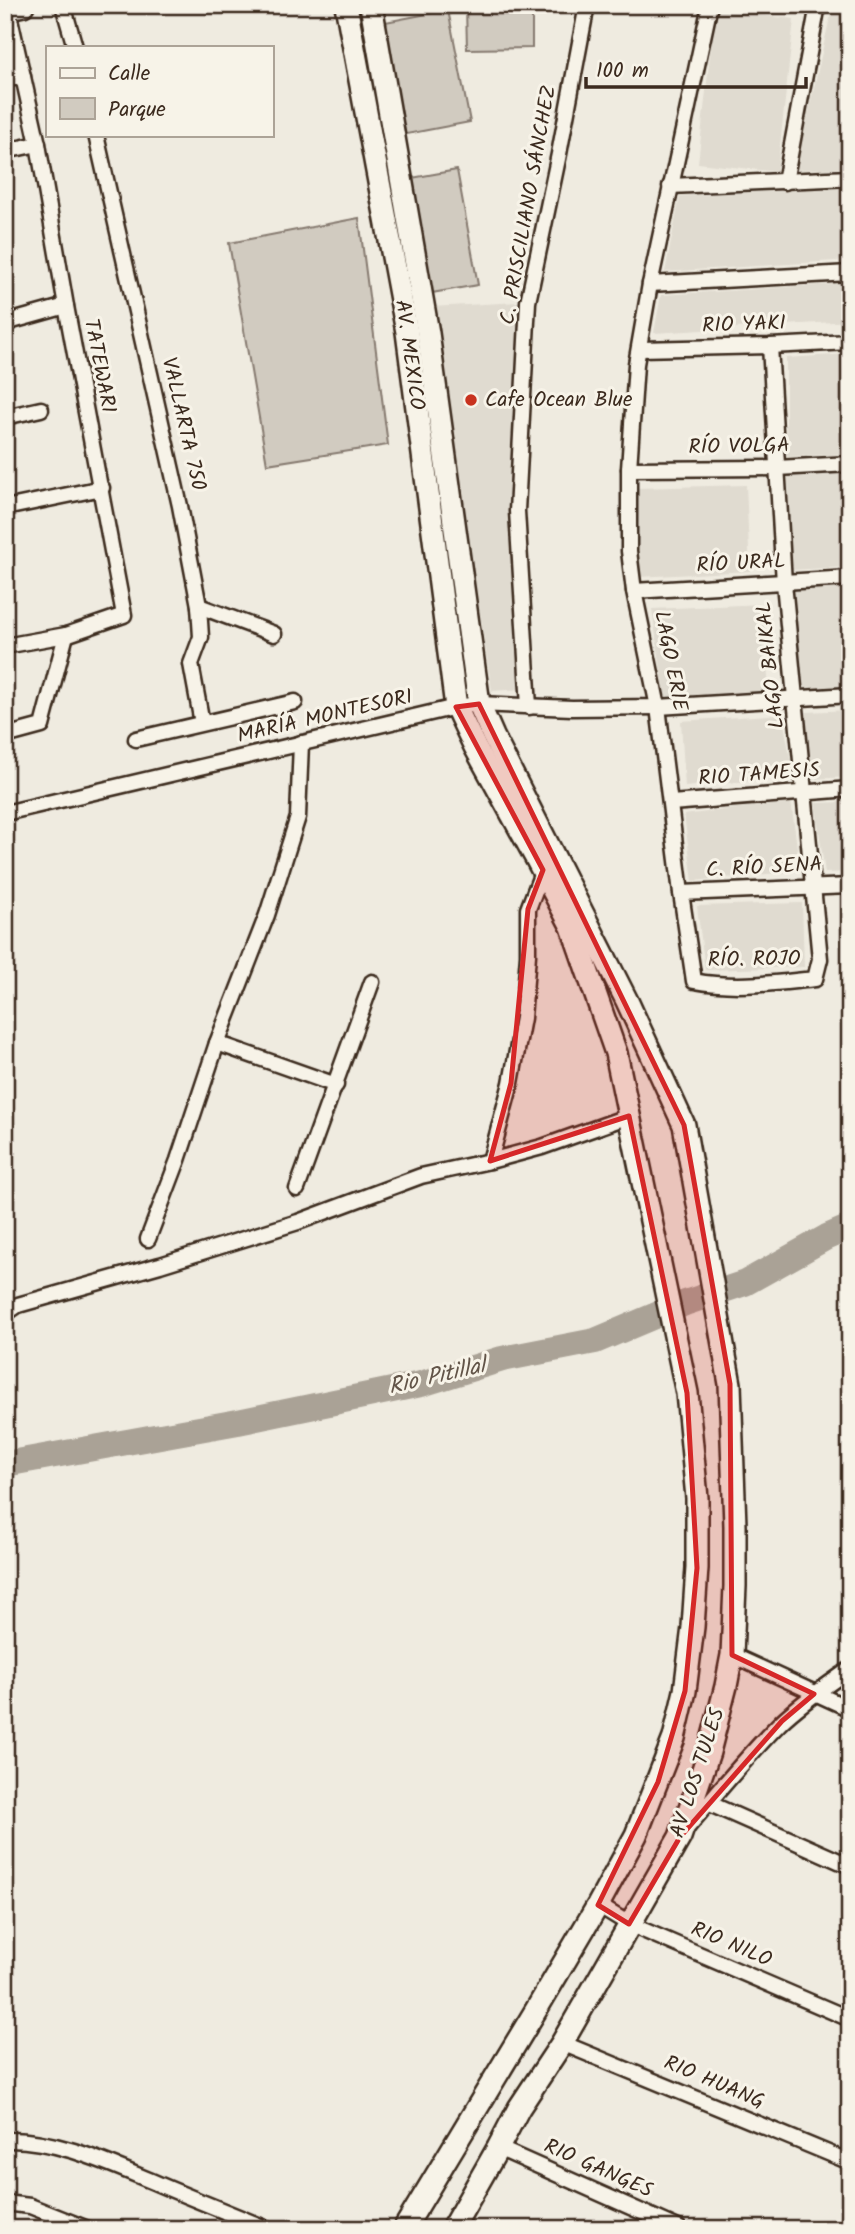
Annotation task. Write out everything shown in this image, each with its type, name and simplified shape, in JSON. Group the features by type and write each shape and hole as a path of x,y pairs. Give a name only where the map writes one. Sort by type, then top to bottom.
{"main road":[{"name":"AV. MEXICO","path":"346,5 407,332 456,707 572,927 616,1053 632,1126"},
{"name":"AV. MEXICO","path":"371,5 428,333 479,704 627,1001 684,1125"},
{"name":"AV LOS TULES","path":"452,2229 519,2108 562,2043 680,1837 709,1752 726,1686 732,1655 735,1526 729,1374 684,1125"},
{"name":"AV LOS TULES","path":"404,2229 598,1905 636,1835 674,1738 685,1691 697,1568 696,1498 687,1393 632,1126"}],"street":[{"path":"64,5 75,46"},
{"name":"C. PRISCILIANO SÁNCHEZ","path":"529,707 517,511 528,302 587,5"},
{"name":"LAGO ERIE","path":"694,981 658,707 634,591 629,551 629,469 636,363 670,186 710,5"},
{"path":"785,182 818,5"},
{"name":"TATEWARI","path":"5,646 66,635 124,615 11,7"},
{"path":"5,80 23,76"},
{"name":"VALLARTA 750","path":"96,136 180,506 199,606 201,637 191,664 202,723"},
{"path":"5,151 38,144"},
{"path":"670,186 850,178"},
{"path":"650,284 850,273"},
{"path":"5,323 66,306"},
{"name":"RIO YAKI","path":"640,349 850,342"},
{"name":"LAGO BAIKAL","path":"770,346 784,583 820,959 816,979"},
{"path":"5,417 41,409"},
{"name":"RÍO VOLGA","path":"629,469 778,468 850,464"},
{"path":"5,508 102,488"},
{"name":"RÍO URAL","path":"634,591 850,579"},
{"path":"199,606 274,634"},
{"path":"5,736 42,726 66,635"},
{"name":"MARÍA MONTESORI","path":"5,813 456,707 479,704 529,707 658,707 850,695"},
{"path":"136,739 295,702"},
{"path":"148,1239 217,1043 267,915 298,817 301,743"},
{"name":"RIO TAMESIS","path":"671,803 850,789"},
{"path":"490,1161 511,1083 523,1018 528,955 528,908 543,870"},
{"name":"C. RÍO SENA","path":"681,893 850,886"},
{"name":"RÍO. ROJO","path":"694,981 731,985 816,979"},
{"path":"297,1189 372,982"},
{"path":"217,1043 336,1085"},
{"path":"5,1314 18,1305 298,1222 421,1176 632,1126"},
{"path":"732,1655 850,1709"},
{"path":"680,1837 782,1721 850,1669"},
{"path":"708,1803 850,1866"},
{"name":"RIO NILO","path":"598,1905 629,1924 850,2019"},
{"name":"RIO HUANG","path":"562,2043 850,2162"},
{"path":"5,2140 18,2139 51,2144 128,2172 267,2229"},
{"name":"RIO GANGES","path":"498,2148 680,2229"},
{"path":"5,2203 30,2206 88,2229"}],"highlighted area":[{"path":"479,704 684,1125 730,1384 732,1655 814,1694 782,1721 680,1837 629,1924 598,1905 658,1782 685,1691 697,1568 687,1393 629,1116 490,1161 511,1083 528,909 543,870 456,707"}],"shaded area":[{"path":"715,10 794,19 777,172 698,163"},
{"path":"831,13 850,13 850,168 795,170"},
{"path":"850,186 850,260 665,272 680,196"},
{"path":"850,283 850,321 654,333 661,295"},
{"path":"518,302 523,689 492,691 432,307"},
{"path":"850,354 850,454 786,457 786,358"},
{"path":"850,473 850,567 790,570 788,475"},
{"path":"746,485 750,571 638,577 636,488"},
{"path":"850,586 850,686 803,689 793,589"},
{"path":"763,604 769,693 665,697 652,609"},
{"path":"850,710 850,777 811,779 806,712"},
{"path":"782,714 794,777 685,787 681,721"},
{"path":"791,801 800,871 693,881 684,815"},
{"path":"850,802 850,872 825,873 815,803"},
{"path":"802,903 804,967 705,970 697,906"}],"green space":[{"path":"466,5 532,5 532,48 467,49"},
{"path":"448,10 470,122 396,136 375,24"},
{"path":"457,170 478,285 426,294 406,179"},
{"path":"359,218 388,445 267,464 229,243"}],"waterway":[{"name":"Rio Pitillal","path":"5,1464 238,1422 421,1384 502,1359 595,1341 685,1303 745,1283 850,1227"}],"place":[{"name":"Cafe Ocean Blue","path":"471,400"}]}
